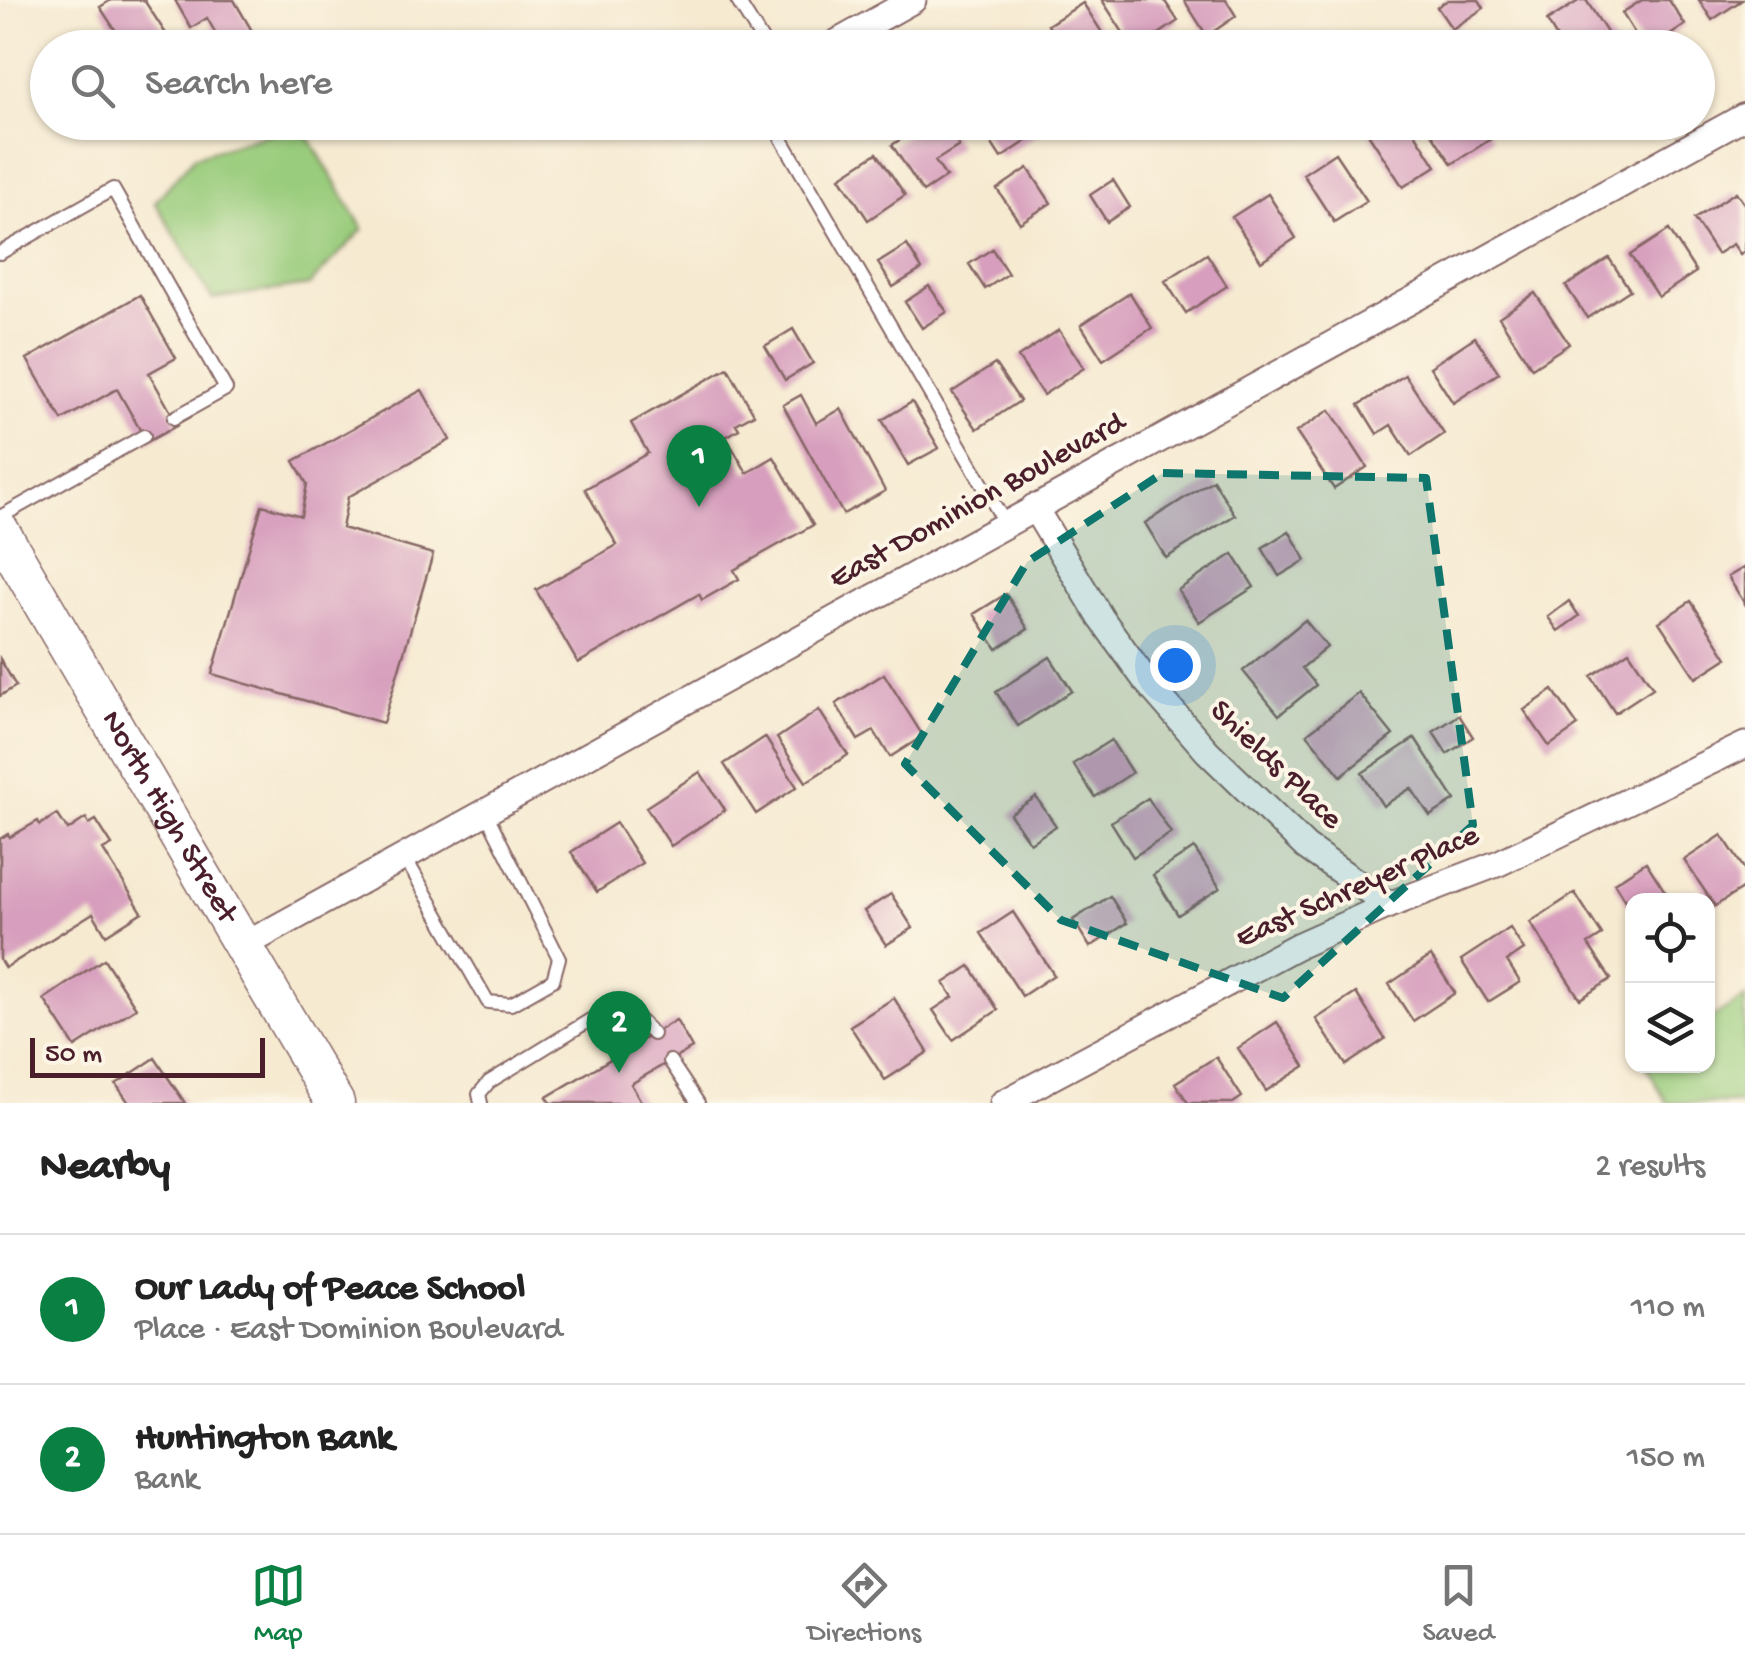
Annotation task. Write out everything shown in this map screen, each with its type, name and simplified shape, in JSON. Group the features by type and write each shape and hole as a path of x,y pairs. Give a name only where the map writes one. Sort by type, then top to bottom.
{"main road":[{"name":"North High Street","path":"0,531 335,1103"}],"street":[{"path":"859,30 913,0"},
{"name":"East Dominion Boulevard","path":"1715,133 1745,116"},
{"name":"East Dominion Boulevard","path":"243,946 1702,140"},
{"name":"Shields Place","path":"1034,507 1101,618 1146,681 1207,751 1306,847 1389,905"},
{"name":"East Schreyer Place","path":"1003,1103 1238,976 1389,905 1500,862 1745,745"}],"lane":[{"path":"737,0 756,30"},
{"path":"781,140 1005,524"},
{"path":"0,253 113,189 226,389 174,418"},
{"path":"0,517 144,436"},
{"path":"404,856 488,1002 511,1004 553,980 560,958 485,811"},
{"path":"481,1103 479,1094 488,1082 590,1020 612,1013 633,1014 652,1034"},
{"path":"670,1061 698,1103"}],"highlighted area":[{"path":"1163,473 1426,478 1473,825 1283,998 1061,920 905,764 1027,562"}],"green space":[{"path":"248,140 310,140 363,229 309,285 212,299 155,202 195,156"},
{"path":"1745,998 1745,1103 1667,1103 1650,1073 1715,1073 1715,1016"}],"building":[{"path":"111,0 144,0 164,30 115,30 100,7"},
{"path":"175,0 234,0 252,30 214,30 207,18 191,28"},
{"path":"1102,0 1164,0 1178,21 1165,30 1121,30"},
{"path":"1184,0 1226,0 1236,16 1216,30 1203,30"},
{"path":"1448,0 1479,0 1484,8 1452,29 1437,7"},
{"path":"1586,0 1605,30 1552,30 1547,21"},
{"path":"1642,0 1669,0 1685,25 1678,30 1633,30 1622,13"},
{"path":"1699,0 1742,0 1712,20"},
{"path":"1083,3 1100,30 1051,30 1048,25"},
{"path":"899,140 955,140 959,146 935,161 946,177 923,192 892,145"},
{"path":"990,140 1028,140 1001,158"},
{"path":"1372,140 1419,140 1436,166 1403,187"},
{"path":"1436,140 1489,140 1452,164"},
{"path":"877,153 905,195 868,220 840,177"},
{"path":"1335,153 1367,201 1334,222 1303,174"},
{"path":"1028,168 1051,203 1020,223 997,189"},
{"path":"1113,180 1130,207 1107,222 1090,195"},
{"path":"1736,192 1745,205 1745,251 1740,254 1733,244 1717,254 1694,219"},
{"path":"1268,194 1296,238 1261,261 1232,217"},
{"path":"1669,230 1696,272 1658,297 1630,255"},
{"path":"907,245 922,269 893,287 878,263"},
{"path":"992,249 1008,274 985,289 969,264"},
{"path":"1207,254 1227,286 1186,313 1165,281"},
{"path":"1609,258 1630,290 1587,318 1566,286"},
{"path":"929,286 947,312 922,328 905,302"},
{"path":"1130,293 1152,328 1103,360 1081,325"},
{"path":"1535,293 1569,344 1532,368 1499,317"},
{"path":"140,295 176,358 149,373 178,425 147,442 117,389 62,420 27,359"},
{"path":"793,329 813,363 785,380 765,346"},
{"path":"1059,330 1084,368 1043,395 1018,357"},
{"path":"1475,337 1499,373 1453,403 1430,367"},
{"path":"995,364 1020,401 977,429 952,392"},
{"path":"728,368 754,414 736,424 739,429 726,437 747,473 774,457 813,525 734,570 739,579 702,600 699,594 578,663 536,590 617,545 585,489 648,453 631,423"},
{"path":"1405,375 1444,434 1411,456 1391,425 1377,434 1359,405"},
{"path":"422,390 450,440 348,497 342,528 433,554 383,723 212,674 262,505 301,516 307,484 294,461"},
{"path":"801,395 816,423 841,409 885,491 843,514 783,405"},
{"path":"912,402 939,448 908,465 882,420"},
{"path":"1330,410 1367,467 1334,489 1296,432"},
{"path":"1213,480 1235,515 1166,558 1145,523"},
{"path":"1289,531 1306,560 1279,576 1262,548"},
{"path":"1233,554 1254,587 1199,622 1178,590"},
{"path":"1745,567 1745,604 1728,577"},
{"path":"1006,594 1028,629 997,649 974,614"},
{"path":"1569,601 1579,616 1558,631 1548,617"},
{"path":"1691,601 1727,658 1696,678 1659,622"},
{"path":"1305,620 1327,647 1302,668 1316,685 1279,715 1243,671"},
{"path":"1629,651 1653,688 1615,713 1591,676"},
{"path":"1050,657 1072,691 1018,726 996,692"},
{"path":"0,659 16,686 0,696"},
{"path":"884,674 923,736 890,757 874,731 858,740 836,704"},
{"path":"1553,690 1578,726 1549,746 1524,710"},
{"path":"1359,693 1393,735 1341,776 1307,734"},
{"path":"819,710 848,755 806,782 777,738"},
{"path":"1459,715 1473,737 1447,754 1433,732"},
{"path":"765,737 797,787 756,814 724,764"},
{"path":"1415,738 1455,800 1430,816 1411,788 1383,806 1362,773"},
{"path":"1111,740 1132,773 1095,797 1073,764"},
{"path":"700,772 725,810 671,846 646,807"},
{"path":"1036,797 1056,826 1030,843 1010,814"},
{"path":"1148,798 1171,833 1133,857 1111,822"},
{"path":"57,814 68,830 86,818 89,824 96,820 112,845 103,850 142,912 106,935 93,913 5,968 0,960 0,839 38,821 40,825"},
{"path":"616,823 642,863 597,892 571,852"},
{"path":"1722,835 1745,870 1745,887 1715,906 1715,893 1706,893 1684,860"},
{"path":"1194,848 1220,888 1178,915 1153,875"},
{"path":"1646,862 1666,893 1625,893 1625,901 1614,883"},
{"path":"1575,893 1602,935 1588,944 1611,979 1580,999 1530,922"},
{"path":"891,894 913,928 886,945 864,911"},
{"path":"1110,896 1127,923 1090,947 1073,920"},
{"path":"1013,912 1054,975 1022,996 981,933"},
{"path":"1510,928 1524,950 1507,961 1520,982 1488,1002 1461,960"},
{"path":"1431,956 1455,993 1413,1021 1389,984"},
{"path":"104,959 136,1008 75,1047 44,999"},
{"path":"970,966 998,1010 953,1040 933,1010 953,997 944,983"},
{"path":"1356,993 1385,1039 1346,1065 1316,1019"},
{"path":"894,998 928,1052 885,1080 850,1026"},
{"path":"676,1020 692,1048 631,1084 642,1103 551,1103 547,1097"},
{"path":"1277,1022 1305,1066 1266,1091 1238,1048"},
{"path":"1216,1057 1242,1097 1233,1103 1188,1103 1175,1083"},
{"path":"155,1058 185,1103 129,1103 116,1084"}],"place":[{"name":"Our Lady of Peace School","path":"699,507"},
{"name":"Huntington Bank","path":"619,1073"}]}
